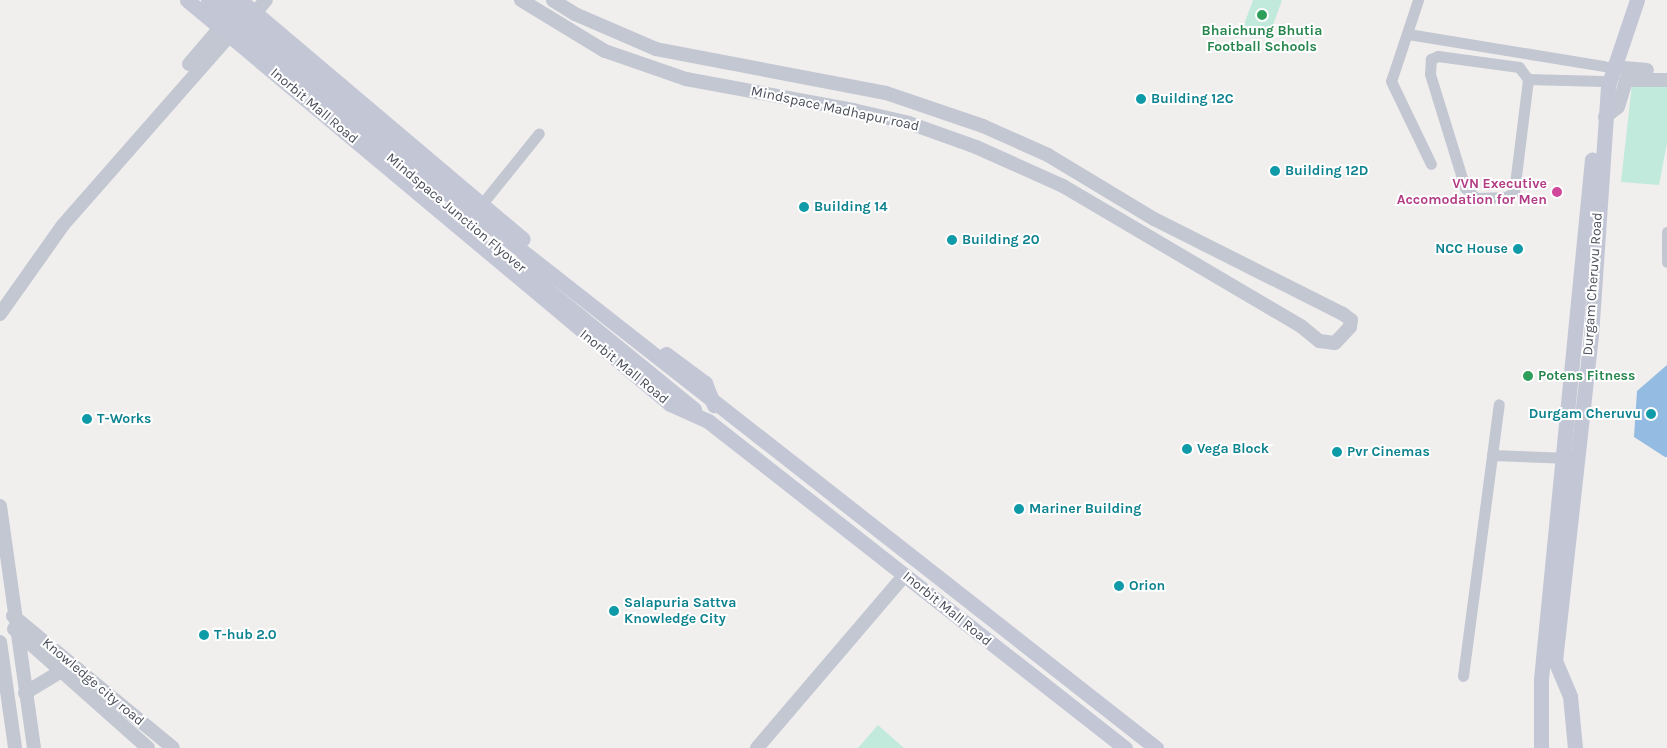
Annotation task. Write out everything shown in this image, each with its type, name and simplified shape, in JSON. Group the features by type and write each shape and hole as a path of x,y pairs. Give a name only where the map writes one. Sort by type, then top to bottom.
{"main road":[{"name":"Inorbit Mall Road","path":"187,0 223,33 670,404 708,421 1126,748"},
{"name":"Mindspace Junction Flyover","path":"208,0 480,226 708,421"},
{"name":"Mindspace Junction Flyover","path":"226,0 480,226 715,406"},
{"name":"Durgam Cheruvu Road","path":"1575,748 1570,696 1555,661 1571,458 1607,72 1627,0"},
{"name":"Durgam Cheruvu Road","path":"1541,748 1541,679 1571,458 1591,336 1607,72 1637,0"},
{"path":"242,1 481,205 705,383 715,406"},
{"path":"396,175 417,151"},
{"name":"Inorbit Mall Road","path":"715,406 812,477 1156,748"}],"street":[{"path":"255,13 266,0"},
{"name":"Mindspace Madhapur road","path":"521,0 605,51 686,79 909,123 1020,165 1144,232 1302,326 1319,341 1336,343 1346,336 1350,320 1343,314 1154,219 1048,155 937,109 886,93 690,58 656,49 574,14 553,0"},
{"path":"1418,0 1391,81 1431,164"},
{"path":"0,292 168,94 223,33"},
{"path":"1408,34 1607,72"},
{"path":"1438,56 1519,67 1528,79 1514,192 1506,197 1476,198 1465,188 1430,74 1429,64 1438,56 1440,39"},
{"path":"686,79 690,58"},
{"path":"1528,79 1607,72 1667,71"},
{"path":"1605,117 1618,107 1626,80 1667,80"},
{"path":"0,314 30,266 168,94"},
{"path":"481,205 538,133"},
{"path":"1144,232 1154,219"},
{"path":"1667,232 1667,262"},
{"path":"1463,676 1499,404"},
{"path":"1492,455 1571,458"},
{"path":"0,506 14,622 34,748"},
{"path":"757,748 905,575"},
{"name":"Knowledge city road","path":"14,622 148,748"},
{"name":"Knowledge city road","path":"14,622 173,748"},
{"path":"0,642 6,725 15,748"},
{"path":"25,693 63,670"}],"green space":[{"name":"Bhaichung Bhutia Football Schools","path":"1253,0 1282,0 1268,39 1242,30"},
{"path":"1632,84 1667,86 1667,143 1659,185 1621,182"},
{"path":"878,725 904,748 858,748"}],"water":[{"name":"Durgam Cheruvu","path":"1667,365 1667,457 1665,457 1634,437 1637,391"}],"place":[{"name":"Bhaichung Bhutia Football Schools","path":"1262,15"},
{"name":"Building 12C","path":"1141,99"},
{"name":"Building 12D","path":"1275,171"},
{"name":"VVN Executive Accomodation for Men","path":"1557,192"},
{"name":"Building 14","path":"804,207"},
{"name":"Building 20","path":"952,240"},
{"name":"NCC House","path":"1518,249"},
{"name":"Potens Fitness","path":"1528,376"},
{"name":"Durgam Cheruvu","path":"1651,414"},
{"name":"T-Works","path":"87,419"},
{"name":"Vega Block","path":"1187,449"},
{"name":"Pvr Cinemas","path":"1337,452"},
{"name":"Mariner Building","path":"1019,509"},
{"name":"Orion","path":"1119,586"},
{"name":"Salapuria Sattva Knowledge City","path":"614,611"},
{"name":"T-hub 2.0","path":"204,635"}]}
